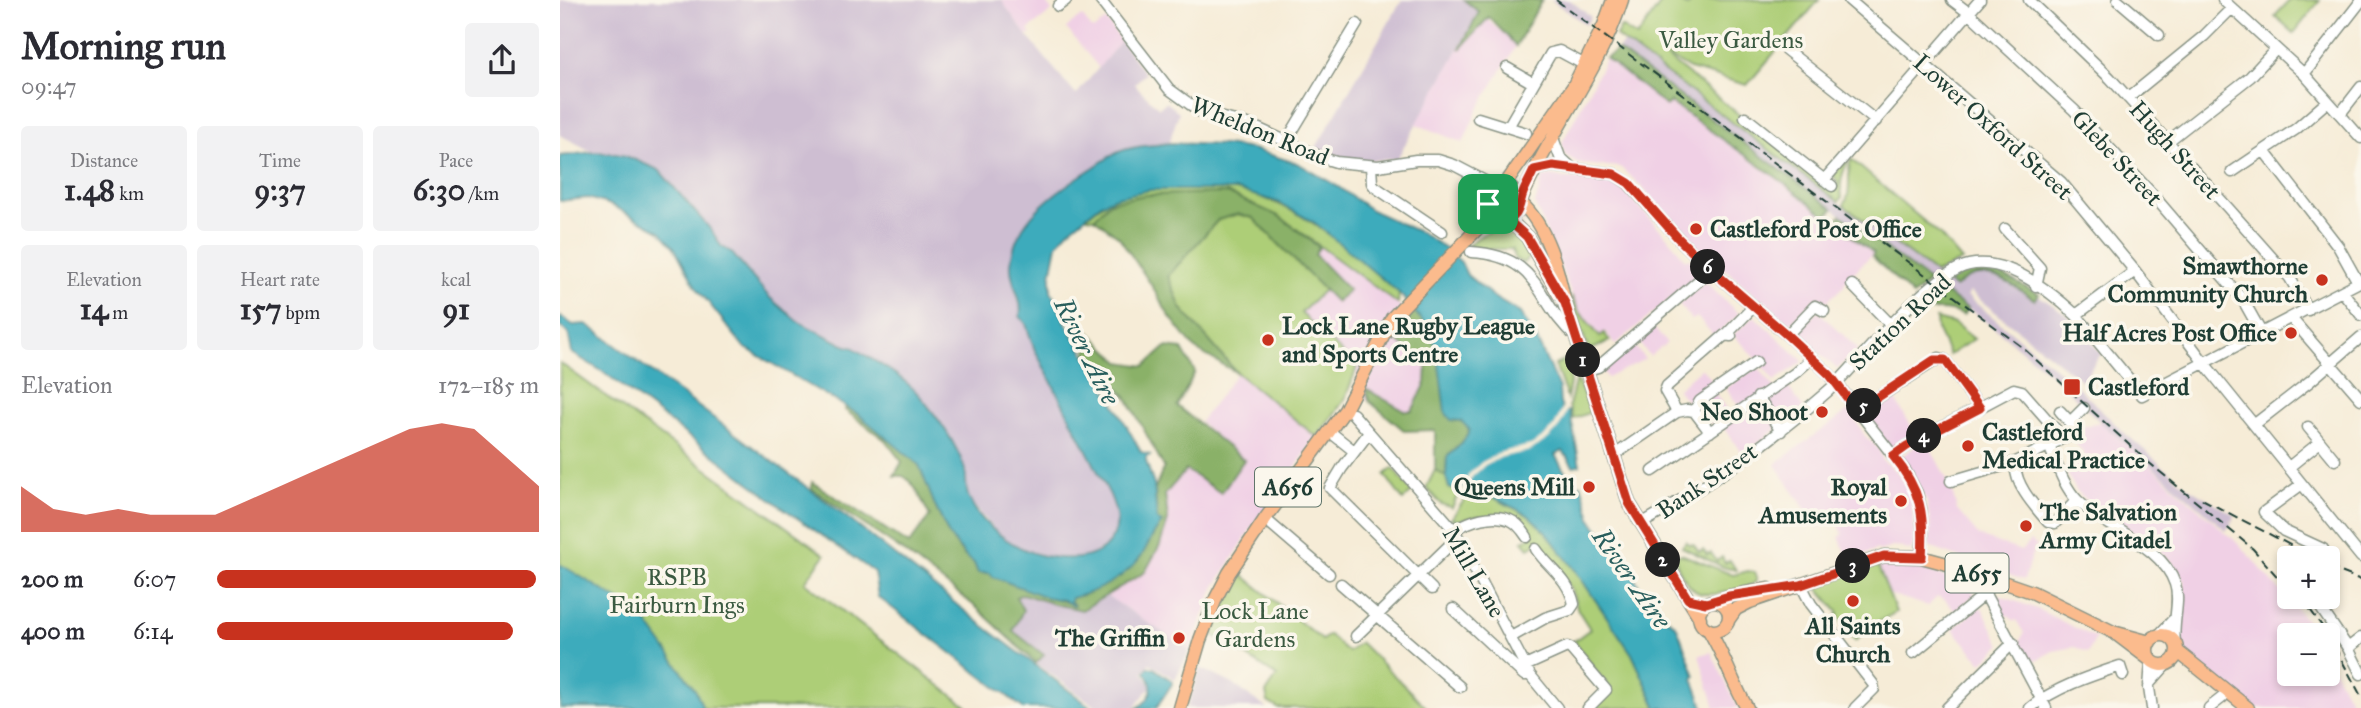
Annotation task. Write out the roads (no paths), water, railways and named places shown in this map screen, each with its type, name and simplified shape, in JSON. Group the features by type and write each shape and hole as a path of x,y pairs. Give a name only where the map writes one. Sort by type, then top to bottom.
{"main road":[{"name":"A656","path":"1479,227 1516,214 1534,170 1587,71 1613,0"},
{"name":"A656","path":"1180,708 1216,598 1229,573 1345,410 1392,318 1479,227 1488,201 1501,187 1573,86 1597,60 1622,0"},
{"path":"1501,187 1516,191 1539,226 1553,288"},
{"path":"1488,201 1492,214 1505,219 1524,233 1537,253 1553,288 1565,303 1629,503 1717,644 1747,708"},
{"name":"A655","path":"1727,623 1736,609 1743,606 1884,556 1922,557 1992,578 2055,602 2113,632 2150,660"},
{"name":"A655","path":"1711,602 1729,596 1801,585"},
{"path":"1688,599 1711,602 1728,610 1727,623 1717,644"},
{"path":"1700,618 1701,609 1711,602"},
{"path":"1708,629 1717,631 1727,623"},
{"name":"A655","path":"2113,632 2154,639"},
{"path":"2194,667 2158,665 2150,660 2147,652 2154,639 2165,636 2194,667 2248,708"},
{"path":"2168,664 2176,647"}],"street":[{"name":"Wheldon Road","path":"1100,0 1169,89 1202,113 1248,124 1323,158 1371,166 1438,160 1501,187"},
{"name":"Lower Oxford Street","path":"1849,0 2061,182 2361,556"},
{"name":"Glebe Street","path":"1952,0 2074,110 2153,195 2243,300 2262,334"},
{"path":"1745,117 1828,183 1845,154 1980,0"},
{"name":"Hugh Street","path":"2029,0 2129,98 2290,278 2308,310"},
{"path":"2118,0 2159,36"},
{"path":"2222,0 2304,74 2361,138"},
{"path":"2304,74 2361,2"},
{"path":"2129,98 2204,36 2231,8"},
{"path":"1287,140 1357,24"},
{"path":"1785,49 1875,121"},
{"path":"2167,142 2250,77 2276,49"},
{"path":"1508,127 1550,53 1559,51 1587,71"},
{"path":"1507,68 1533,83"},
{"path":"2340,114 2361,87"},
{"path":"2232,172 2296,129 2329,101"},
{"path":"1478,118 1526,133"},
{"path":"1553,138 1560,157 1579,170"},
{"path":"2205,363 2359,281 2338,246 2264,151"},
{"path":"1371,166 1372,183 1380,192 1442,232"},
{"path":"1534,170 1553,166 1614,174 1629,183 1711,270 1837,382 1906,472 1920,502 1922,557"},
{"name":"Wheldon Road","path":"1465,172 1488,201"},
{"path":"2005,229 2040,268 2036,286"},
{"path":"1471,253 1493,255 1523,269 1553,288 1559,320 1577,338"},
{"path":"1523,269 1537,253"},
{"name":"Station Road","path":"1837,382 1891,325 1944,276 1966,265 1981,264 1998,266 2036,286 2076,315 2142,395 2205,363"},
{"path":"1587,370 1598,367 1711,270"},
{"path":"2076,315 2135,271"},
{"path":"1852,285 1891,325"},
{"path":"2342,291 2361,315"},
{"path":"1677,412 1666,388 1729,335 1754,306"},
{"path":"1787,335 1815,306 1824,311"},
{"path":"2291,318 2361,399"},
{"path":"2255,424 2361,337"},
{"path":"1656,466 1710,432 1795,373 1812,358"},
{"path":"1857,411 1934,360 1945,360 1980,408"},
{"path":"1694,411 1700,401 1756,362"},
{"name":"Bank Street","path":"1641,524 1685,498 1781,430 1837,382"},
{"path":"1893,456 2014,389 2019,389 2058,432 2055,442 2062,477 2077,500 2160,561 2176,586 2176,647"},
{"path":"1758,397 1781,430"},
{"path":"2070,422 2084,408"},
{"path":"1613,456 1677,412 1694,411"},
{"path":"1694,411 1710,432"},
{"path":"1951,481 2016,462 2070,436 2070,422 2060,411"},
{"name":"Mill Lane","path":"1353,414 1456,534 1527,670"},
{"path":"2308,427 2335,460"},
{"path":"1329,431 1354,451"},
{"path":"1368,434 1330,488 1432,589"},
{"path":"2289,467 2320,442"},
{"path":"2016,462 2016,474 2034,505 2052,524 2077,500"},
{"path":"2302,484 2264,512 2284,531 2316,546"},
{"path":"1356,636 1418,576 1465,523 1503,518 1515,523 1527,537"},
{"path":"1265,519 1329,574"},
{"path":"1511,638 1545,618 1570,610 1574,604 1572,593 1559,573 1536,549"},
{"path":"1913,653 1985,594 1992,578"},
{"path":"1341,584 1460,687"},
{"path":"1801,585 1811,604 1873,684 1874,689 1855,708"},
{"path":"1985,594 2044,703"},
{"path":"1454,609 1524,676 1527,670 1567,647 1570,648 1606,690 1588,708"},
{"path":"2322,609 2361,674"},
{"path":"2154,639 2174,620"},
{"path":"2347,648 2361,638"},
{"path":"1947,708 2012,643"},
{"path":"2150,660 2152,708"},
{"path":"2149,684 2168,664"},
{"path":"2030,708 2120,666 2123,675"},
{"path":"1527,670 1557,708"},
{"path":"2209,708 2223,697"},
{"path":"1538,708 1547,698"}],"water":[{"name":"River Aire","path":"1169,143 1252,149 1299,164 1371,210 1421,233 1445,248 1461,262 1467,275 1495,298 1520,313 1537,340 1559,388 1563,411 1569,411 1571,418 1580,465 1573,466 1563,451 1555,455 1565,472 1564,475 1569,478 1565,480 1566,483 1571,482 1573,486 1581,484 1592,521 1620,556 1645,595 1666,619 1677,627 1704,708 1657,708 1632,654 1575,570 1545,531 1528,515 1491,496 1470,495 1449,488 1446,477 1447,457 1463,442 1470,430 1461,421 1451,420 1445,412 1438,356 1431,331 1399,293 1315,223 1277,202 1237,190 1149,190 1113,198 1101,204 1067,232 1057,245 1051,291 1067,325 1141,452 1150,455 1146,457 1146,461 1154,485 1157,520 1162,523 1136,563 1101,588 1071,598 1074,606 993,577 990,573 978,573 974,563 949,535 919,465 858,414 744,347 696,287 674,247 660,231 611,205 588,198 560,201 560,156 611,153 626,156 659,170 712,231 721,246 731,252 769,297 797,321 854,348 896,375 919,395 950,438 960,457 969,498 975,510 994,531 1032,552 1058,558 1076,558 1094,554 1110,542 1117,523 1115,509 1020,316 1020,303 1011,271 1014,248 1028,221 1038,209 1075,179 1121,151"},
{"path":"560,316 573,325 586,324 591,327 835,508 1092,708 1023,708 878,597 874,572 783,508 605,373 572,353 568,332 560,327"},
{"path":"560,564 640,613 696,691 703,708 560,708"},
{"path":"1148,667 1154,668 1172,681 1172,684 1156,708 1137,708 1146,701 1151,692 1145,672"}],"railway":[{"path":"1556,0 2022,347 2147,461 2253,549 2277,576"},
{"path":"2202,499 2292,546"},
{"path":"2340,572 2361,580"},
{"path":"2310,609 2327,633 2361,696"}],"place":[{"name":"Castleford Post Office","path":"1696,229"},
{"name":"Smawthorne Community Church","path":"2322,280"},
{"name":"Half Acres Post Office","path":"2291,333"},
{"name":"Lock Lane Rugby League and Sports Centre","path":"1268,340"},
{"name":"Castleford","path":"2072,387"},
{"name":"Neo Shoot","path":"1822,412"},
{"name":"Castleford Medical Practice","path":"1968,446"},
{"name":"Queens Mill","path":"1589,487"},
{"name":"Royal Amusements","path":"1901,501"},
{"name":"The Salvation Army Citadel","path":"2026,526"},
{"name":"All Saints Church","path":"1853,601"},
{"name":"The Griffin","path":"1179,638"}],"park label":[{"name":"Valley Gardens","path":"1731,40"},
{"name":"RSPB Fairburn Ings","path":"677,591"},
{"name":"Lock Lane Gardens","path":"1255,625"}]}
